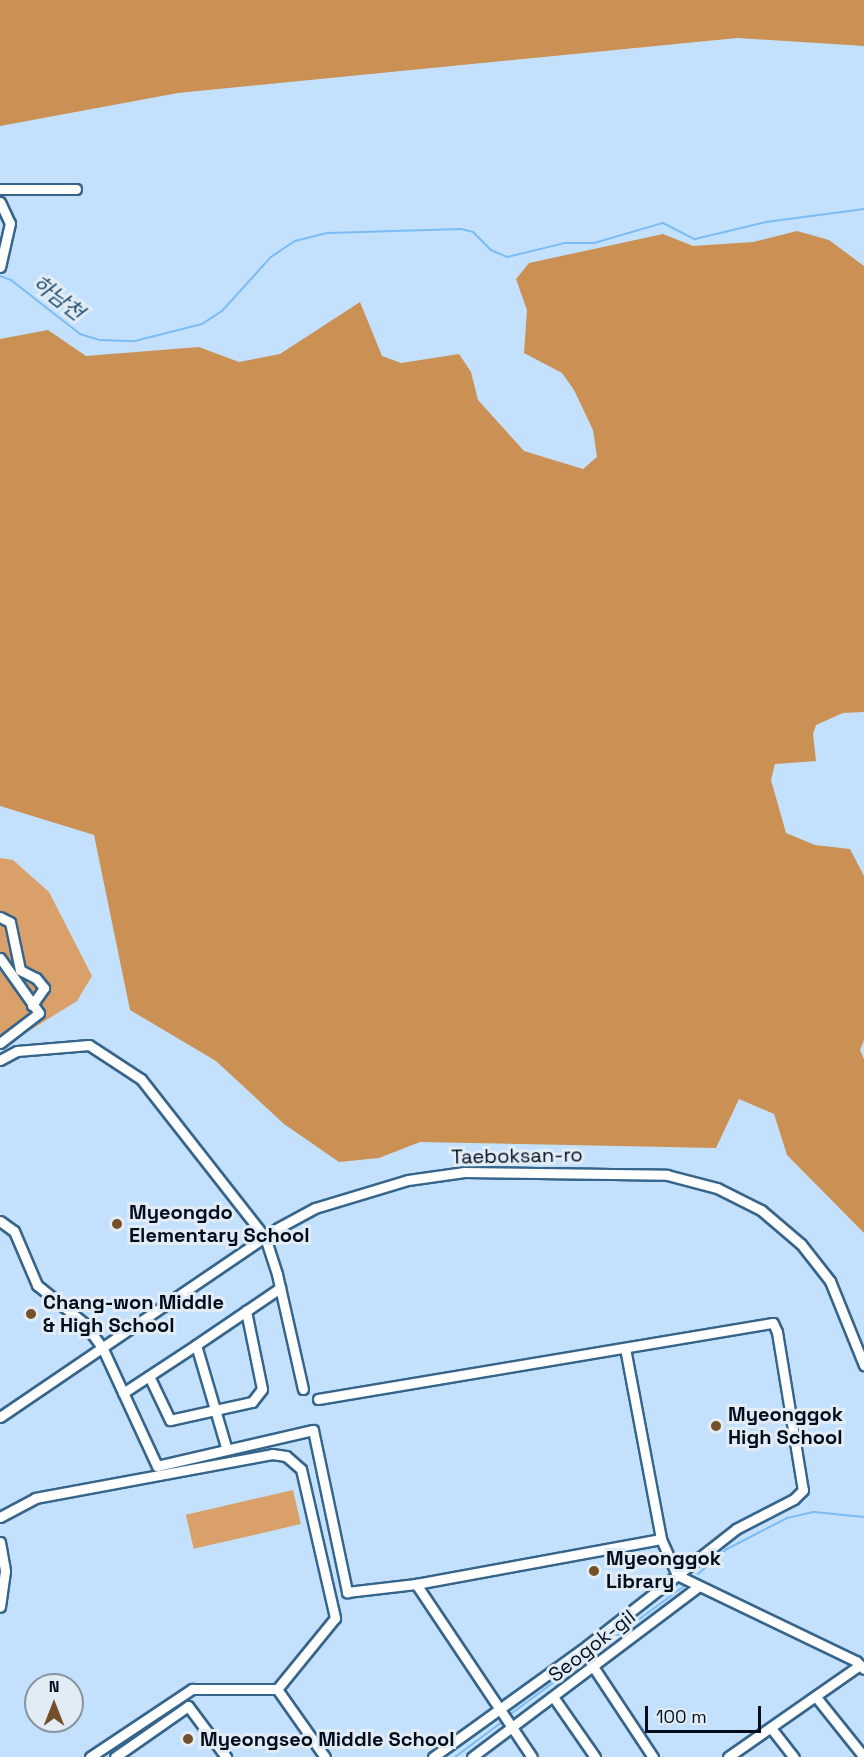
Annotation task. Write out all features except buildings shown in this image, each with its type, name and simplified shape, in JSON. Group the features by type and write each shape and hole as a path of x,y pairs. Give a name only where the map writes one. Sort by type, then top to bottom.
{"street":[{"path":"0,189 76,189"},
{"path":"0,202 10,223 1,263"},
{"path":"0,917 10,922 20,970 36,978 44,988 32,1005"},
{"path":"0,958 39,1013 0,1043"},
{"path":"0,1060 17,1051 65,1045 89,1045 141,1079 265,1237 280,1288 303,1389"},
{"name":"Taeboksan-ro","path":"0,1417 265,1237 315,1208 408,1180 500,1170 666,1175 717,1188 752,1206 801,1244 830,1281 864,1365"},
{"path":"0,1221 14,1232 37,1285 85,1324 102,1347 157,1466 313,1430 347,1592 416,1584 661,1539"},
{"path":"123,1393 280,1288"},
{"path":"149,1376 166,1419 252,1402 262,1389 246,1311"},
{"path":"318,1399 773,1323 777,1332 803,1490 794,1499 736,1529 433,1757"},
{"path":"196,1345 217,1410 226,1450"},
{"path":"625,1348 661,1539 677,1575 862,1667"},
{"path":"0,1517 35,1498 272,1454 286,1456 301,1469 335,1618 277,1689"},
{"path":"0,1542 5,1571 0,1607"},
{"path":"416,1584 532,1757"},
{"name":"Seogok-gil","path":"472,1757 594,1668 699,1586"},
{"path":"728,1757 862,1667"},
{"path":"594,1668 653,1757"},
{"path":"90,1757 192,1689 277,1689"},
{"path":"277,1689 325,1757"},
{"path":"816,1697 864,1757"},
{"path":"554,1698 595,1757"},
{"path":"115,1757 188,1706 226,1757"},
{"path":"771,1728 794,1757"}],"shaded area":[{"path":"0,0 864,0 864,46 737,38 178,93 0,126"},
{"path":"797,231 829,240 864,266 864,712 843,713 816,725 813,734 816,761 775,764 771,780 786,833 815,845 850,849 864,876 864,1040 860,1050 864,1059 864,1233 787,1155 774,1114 739,1099 716,1148 420,1142 379,1158 339,1162 284,1124 216,1061 130,1010 94,835 0,806 0,339 48,330 86,356 199,347 239,362 280,354 360,302 382,356 401,363 459,354 471,372 478,400 524,451 583,469 597,457 593,430 574,390 562,373 524,353 527,310 516,279 529,263 663,234 693,246 753,242"},
{"path":"0,858 13,860 49,892 92,976 77,1001 0,1049"},
{"path":"293,1490 301,1524 194,1549 186,1515"}],"waterway":[{"name":"하남천","path":"0,276 11,280 80,334 100,340 135,341 202,324 222,311 271,257 295,241 328,233 461,229 473,232 491,250 507,257 565,243 594,243 663,223 695,239 766,222 864,209"},
{"path":"698,1574 727,1549 787,1518 814,1512 864,1517"},
{"path":"512,1713 684,1586"},
{"path":"455,1757 502,1722"}],"place":[{"name":"Myeongdo Elementary School","path":"117,1224"},
{"name":"Chang-won Middle & High School","path":"31,1314"},
{"name":"Myeonggok High School","path":"716,1426"},
{"name":"Myeonggok Library","path":"594,1571"},
{"name":"Myeongseo Middle School","path":"188,1739"}]}
